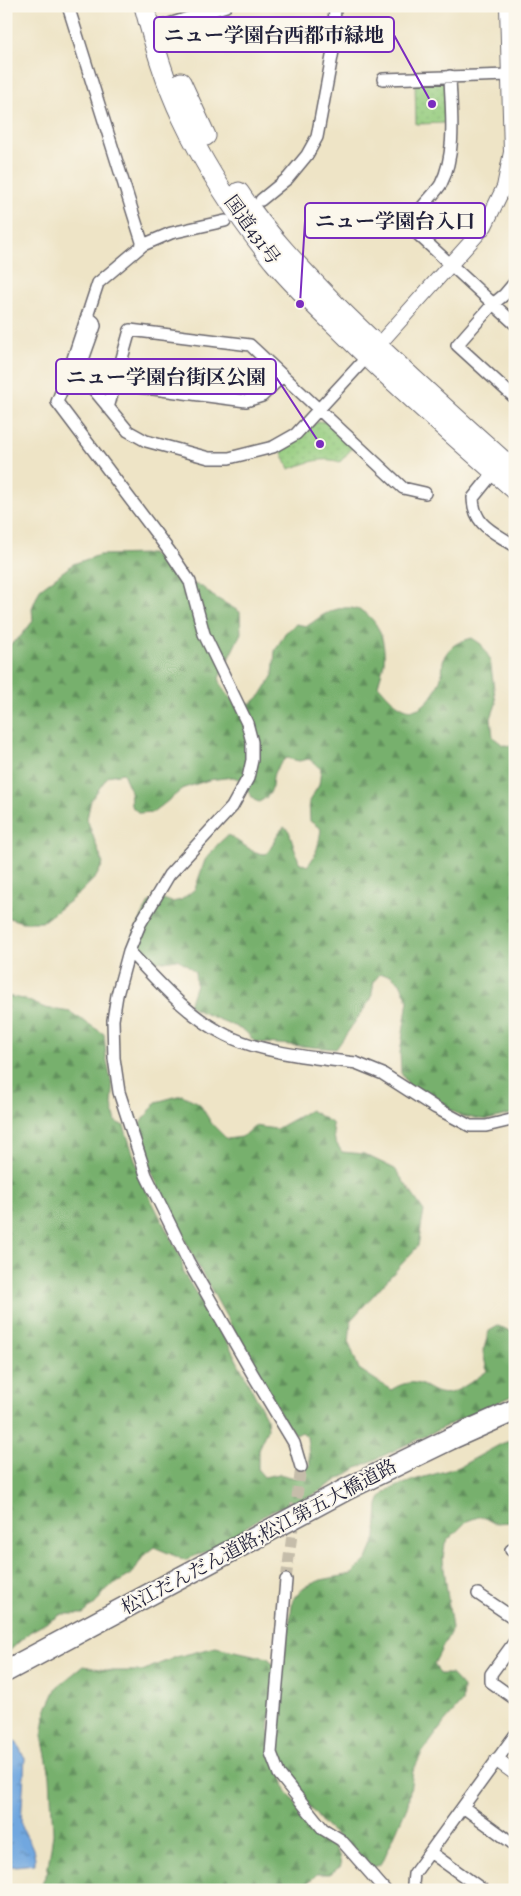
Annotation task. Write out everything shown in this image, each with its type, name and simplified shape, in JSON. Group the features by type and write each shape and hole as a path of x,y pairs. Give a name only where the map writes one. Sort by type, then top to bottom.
{"highway":[{"name":"国道431号","path":"144,6 165,76 181,117 211,172 240,217 274,262 307,298 515,471"},
{"name":"国道431号","path":"158,6 177,73 194,114 223,167 251,210 372,352 494,472 515,490"},
{"name":"松江だんだん道路;松江第五大橋道路","path":"11,1669 346,1489 515,1410"}],"street":[{"path":"68,6 144,246"},
{"path":"163,26 226,6"},
{"path":"261,200 288,178 307,155 317,136 333,51 335,6"},
{"path":"86,316 92,320 94,326 80,373 128,431 146,441 209,458 230,458 273,447 296,434 485,226 504,187 511,152 507,6"},
{"path":"383,79 509,75"},
{"path":"450,76 451,140 448,163 440,184 427,204 412,219 411,225 413,230 515,324"},
{"path":"225,222 171,234 144,246 98,283 57,402 170,552 190,582 204,634 247,723 252,742 252,760 248,778 232,807 169,875 140,924 129,950 116,995 113,1020 114,1058 120,1092 146,1175 188,1261 294,1443 301,1467"},
{"path":"515,282 457,345 515,398"},
{"path":"108,408 130,330 250,345 403,488 425,493"},
{"path":"115,384 246,400 262,396 282,376"},
{"path":"494,472 473,498 474,511 482,524 515,546"},
{"path":"129,950 168,992 213,1028 227,1036 262,1048 356,1063 370,1068 458,1121 470,1126 486,1126 515,1119"},
{"path":"286,1580 271,1753 279,1774 323,1829 340,1840 386,1890"},
{"path":"478,1594 515,1619"},
{"path":"515,1641 491,1674 491,1682 515,1699"},
{"path":"416,1890 413,1884 414,1874 515,1735"},
{"path":"497,1760 515,1772"},
{"path":"463,1807 515,1845"},
{"path":"430,1852 482,1890"}],"green space":[{"path":"443,81 447,84 448,123 416,124 415,82"},
{"path":"321,421 326,422 353,447 340,462 321,460 289,469 281,450"},
{"path":"151,554 169,566 182,582 201,586 213,596 240,612 241,633 219,678 222,687 236,705 252,703 261,695 273,675 275,651 285,633 296,624 307,626 324,614 340,609 352,608 362,611 377,626 382,637 384,649 384,662 378,685 393,701 411,710 424,705 434,693 442,673 444,658 454,645 472,638 481,644 490,659 496,704 491,718 493,737 503,745 515,746 515,1113 487,1120 461,1116 409,1086 401,1073 400,1053 408,1000 400,983 391,975 380,974 374,981 371,999 336,1049 255,1042 246,1032 189,1005 196,984 195,972 186,964 177,959 150,963 136,950 132,937 149,902 163,899 172,902 181,900 195,889 205,860 228,835 256,853 266,854 278,833 284,827 289,831 299,862 307,866 315,853 321,829 310,821 309,801 319,785 321,769 309,759 299,761 286,758 275,771 269,795 259,802 254,800 241,780 233,777 209,780 184,788 154,812 139,813 131,806 130,789 123,773 108,776 91,800 87,819 103,864 96,877 80,893 42,922 22,922 6,917 6,648 20,637 33,621 32,608 40,589 73,564 99,555"},
{"path":"6,996 24,999 45,1008 70,1012 104,1034 113,1091 112,1105 116,1122 124,1126 143,1184 181,1258 184,1274 230,1347 267,1419 268,1428 258,1449 258,1470 264,1477 279,1474 295,1478 310,1465 307,1437 302,1432 296,1435 286,1424 197,1264 160,1191 145,1156 139,1126 156,1102 182,1095 199,1103 212,1124 227,1139 242,1137 254,1126 276,1129 310,1110 332,1123 335,1141 342,1152 364,1154 395,1169 424,1211 418,1246 351,1320 349,1343 359,1369 391,1390 402,1385 418,1383 436,1392 454,1392 487,1371 483,1352 489,1331 498,1326 515,1333 515,1395 357,1468 311,1496 271,1511 212,1549 185,1560 154,1547 144,1555 132,1574 107,1589 95,1604 83,1614 62,1614 30,1632 6,1654"},
{"path":"515,1439 515,1522 494,1523 481,1516 467,1521 445,1543 443,1560 452,1629 434,1664 440,1674 451,1674 463,1687 462,1702 422,1753 413,1771 408,1804 382,1863 373,1868 325,1826 282,1773 275,1751 284,1656 293,1600 304,1587 321,1580 352,1574 367,1559 376,1538 378,1505 381,1497 388,1490 414,1480 459,1467 501,1444"},
{"path":"216,1647 268,1658 274,1665 269,1731 286,1790 302,1812 330,1841 339,1855 341,1866 330,1874 317,1874 307,1884 305,1890 38,1890 47,1873 53,1834 50,1776 42,1736 46,1711 57,1687 83,1666 111,1671 142,1671 176,1657"}],"water":[{"path":"6,1736 16,1742 25,1758 21,1823 34,1852 35,1864 6,1867"}],"tunnel":[{"path":"286,1580 301,1467"}],"place":[{"name":"ニュー学園台西都市緑地","path":"432,104"},
{"name":"ニュー学園台入口","path":"300,304"},
{"name":"ニュー学園台街区公園","path":"320,444"}]}
